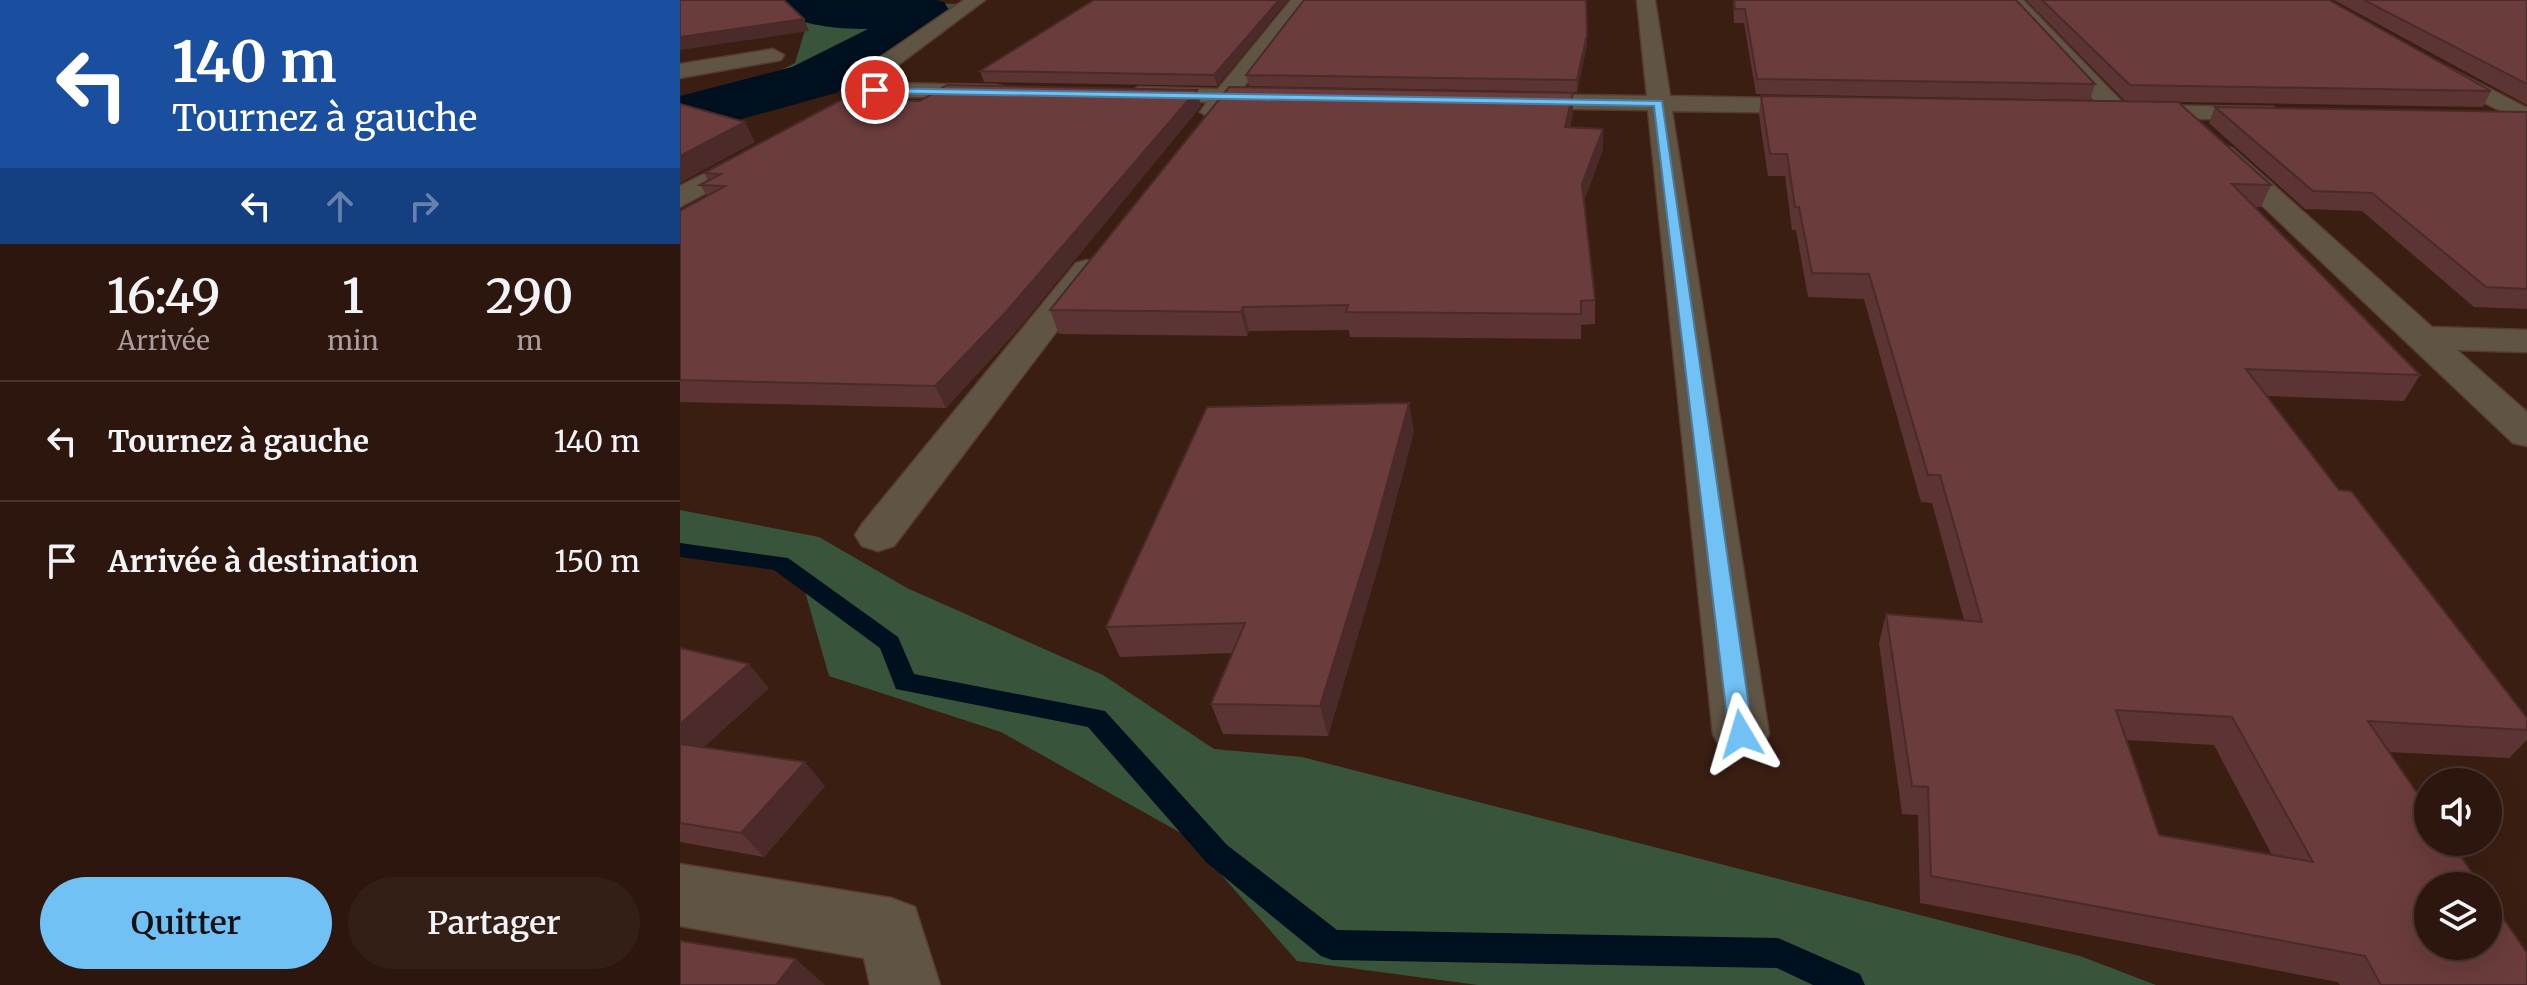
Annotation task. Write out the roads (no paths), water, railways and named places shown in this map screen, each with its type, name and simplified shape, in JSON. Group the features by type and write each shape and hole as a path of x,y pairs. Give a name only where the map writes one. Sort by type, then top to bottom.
{"street":[{"path":"875,90 880,68 976,0"},
{"path":"1195,134 1301,0"},
{"path":"1646,0 1741,734"},
{"path":"2013,0 2117,111"},
{"path":"680,71 773,55"},
{"path":"2420,59 2527,118"},
{"path":"833,113 875,90 1018,92"},
{"path":"1113,94 1302,97"},
{"path":"1488,100 1849,107"},
{"path":"2086,111 2289,114"},
{"path":"2178,112 2527,434"},
{"path":"2479,117 2527,118"},
{"path":"680,198 777,144"},
{"path":"878,535 1106,246"},
{"path":"2423,338 2527,341"},
{"path":"680,895 891,930 905,985"}],"waterway":[{"path":"680,116 814,80 856,55 907,33 925,13 841,12 793,0"},
{"path":"680,550 780,563 890,643 905,682 1096,718 1217,854 1332,945 1778,953 1849,985"}]}
